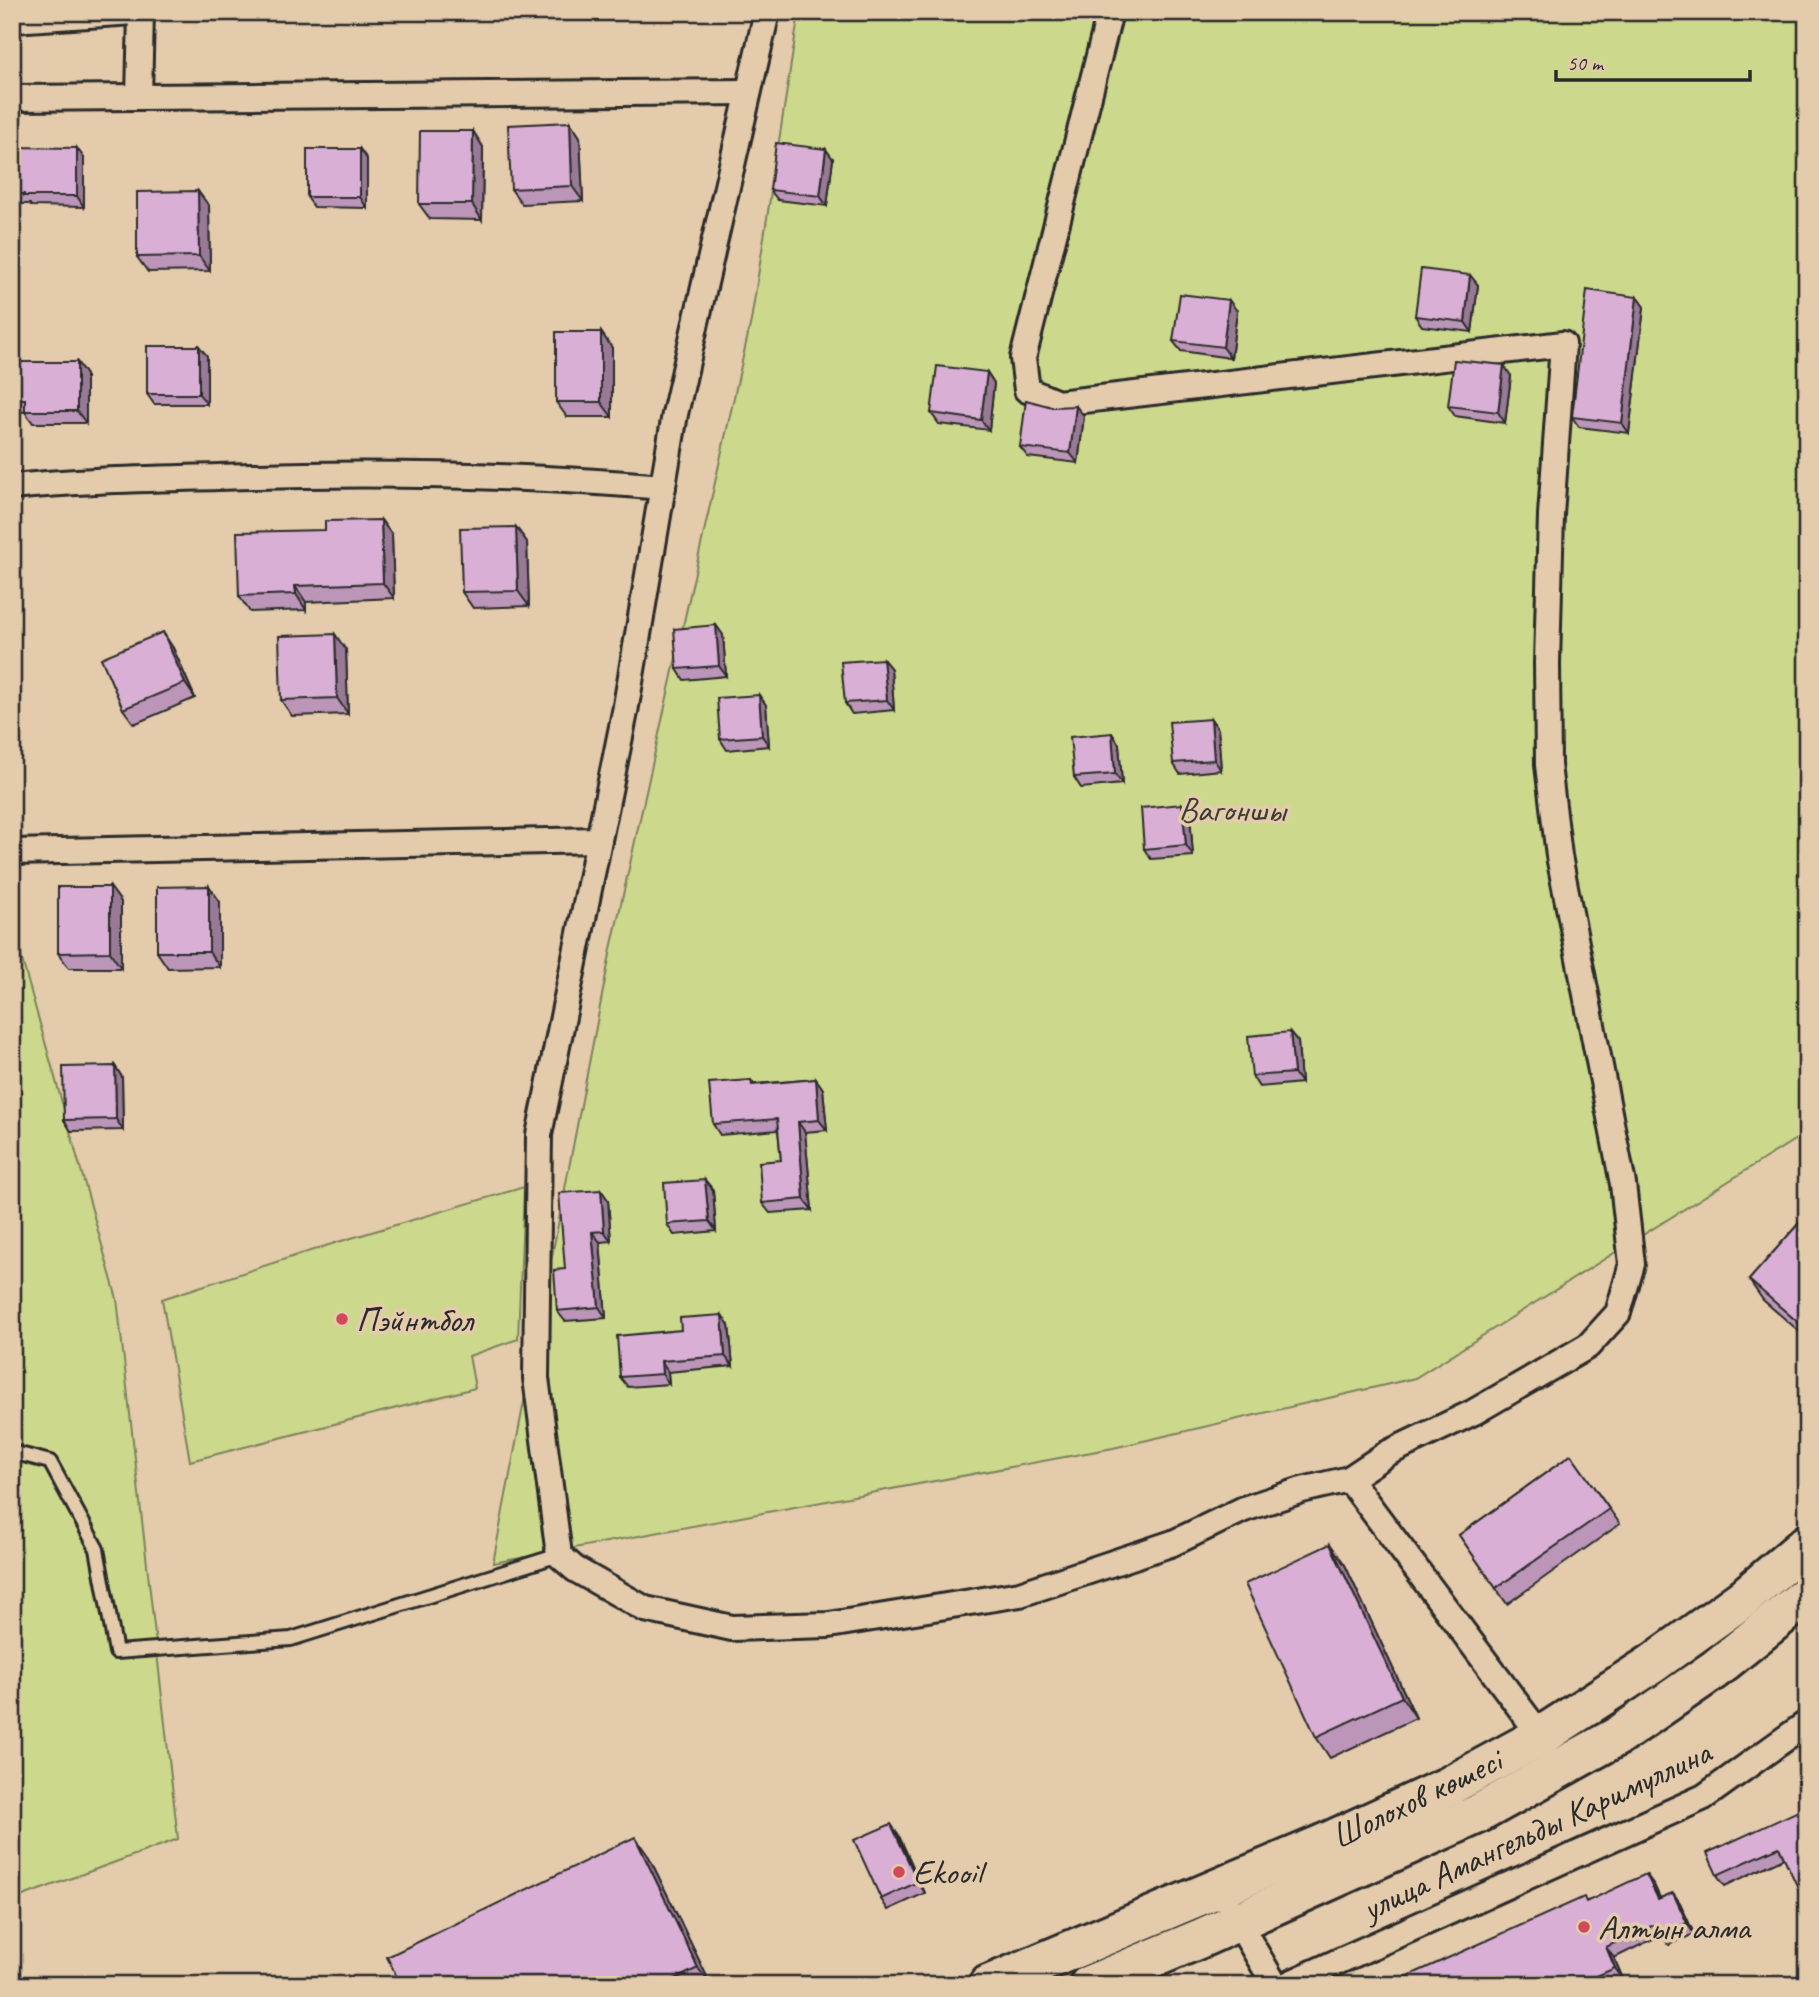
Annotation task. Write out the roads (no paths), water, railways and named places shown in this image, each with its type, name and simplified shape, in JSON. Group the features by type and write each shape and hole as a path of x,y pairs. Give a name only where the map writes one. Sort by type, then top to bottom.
{"highway":[{"name":"Шолохов көшесі","path":"988,1985 1323,1844 1449,1786 1541,1736 1686,1640 1742,1600 1807,1544"},
{"name":"Шолохов көшесі","path":"1089,1985 1476,1815 1618,1735 1714,1670 1807,1595"}],"street":[{"path":"12,20 134,12"},
{"path":"139,97 141,12"},
{"path":"767,12 675,414 625,712 539,1135 536,1378 559,1555 575,1569 645,1609 732,1628 830,1625 1020,1594 1173,1543 1244,1509 1302,1490 1349,1479 1388,1453 1474,1412 1588,1346 1618,1313 1632,1264 1623,1184 1559,856 1548,765 1546,663 1551,516 1563,344 1058,403 1027,390 1023,358 1110,12"},
{"path":"12,98 748,92"},
{"path":"12,487 250,476 440,474 663,487"},
{"path":"12,852 599,840"},
{"path":"1349,1479 1541,1736"},
{"name":"улица Амангельды Каримуллина","path":"1286,1985 1704,1797 1807,1723"},
{"path":"1217,1889 1275,1985"}],"lane":[{"path":"12,1452 50,1462 97,1549 116,1652 291,1639 559,1555"}],"place":[{"name":"Пэйнтбол","path":"342,1319"},
{"name":"Ekooil","path":"899,1872"},
{"name":"Алтын алма","path":"1584,1927"}],"park label":[{"name":"Вагоншы","path":"1232,809"}]}
